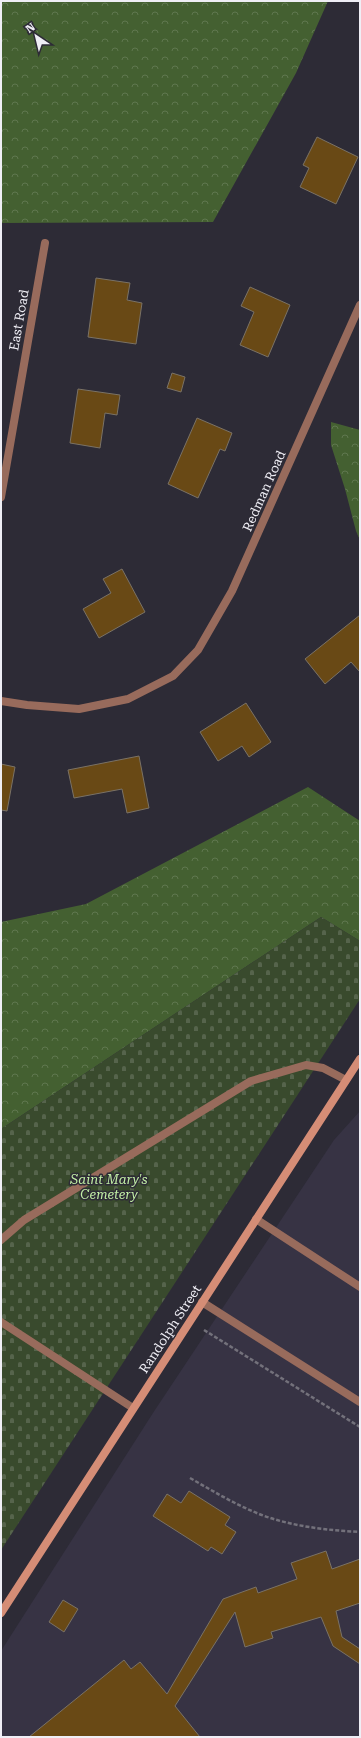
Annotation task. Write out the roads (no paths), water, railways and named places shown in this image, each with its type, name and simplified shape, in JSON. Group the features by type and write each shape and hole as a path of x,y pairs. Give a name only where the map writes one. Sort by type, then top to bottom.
{"main road":[{"name":"Randolph Street","path":"1,1612 360,1059"}],"street":[{"name":"East Road","path":"1,497 45,243"},
{"name":"Redman Road","path":"1,701 28,705 79,709 128,699 173,676 198,650 232,591 360,306"},
{"path":"1,1240 24,1220 251,1081 306,1065 323,1068 346,1080"},
{"path":"256,1218 360,1287"},
{"path":"202,1302 360,1402"},
{"path":"1,1322 133,1408"}],"park label":[{"name":"Saint Mary's Cemetery","path":"109,1186"}]}
